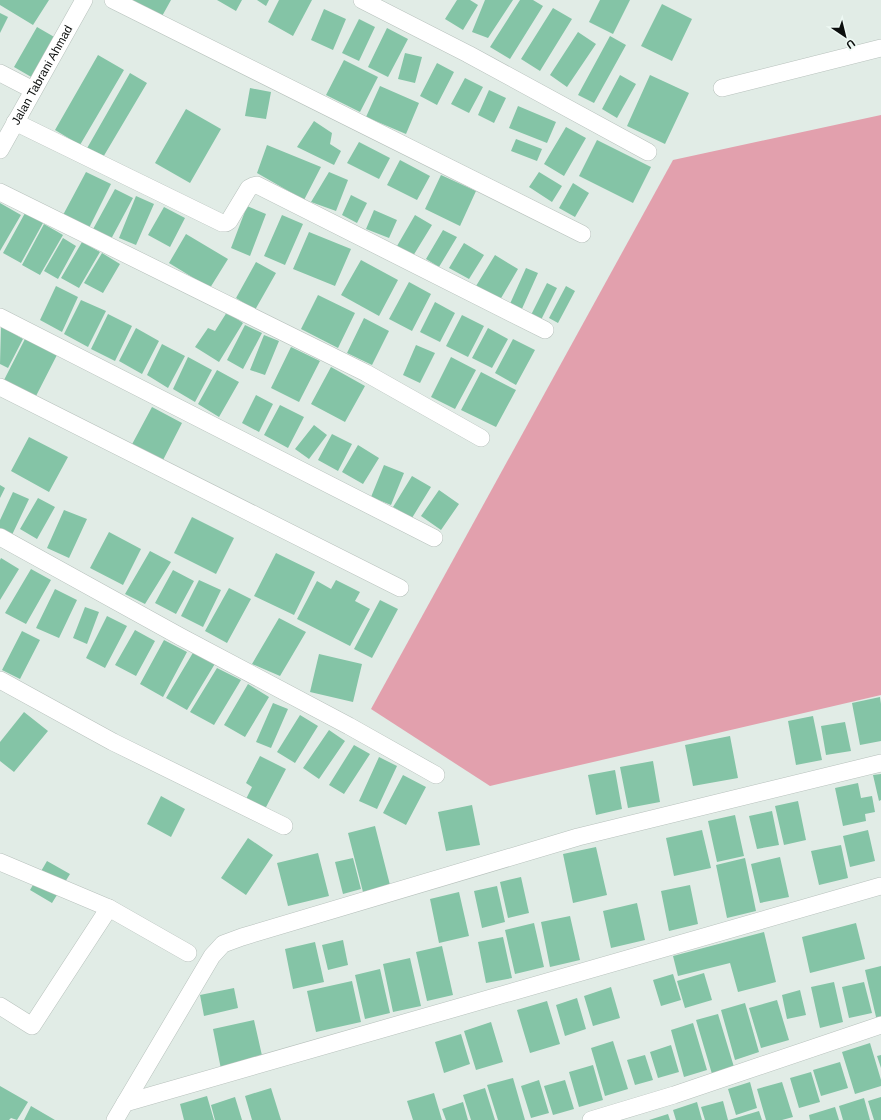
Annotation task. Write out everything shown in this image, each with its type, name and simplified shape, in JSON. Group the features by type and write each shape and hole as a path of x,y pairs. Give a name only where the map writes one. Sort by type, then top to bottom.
{"street":[{"name":"Jalan Tabrani Ahmad","path":"0,150 84,0"},
{"path":"113,0 582,234"},
{"path":"362,0 468,54 648,152"},
{"path":"722,88 881,48"},
{"path":"0,73 33,90"},
{"path":"15,122 222,223 229,221 249,188 257,186 545,330"},
{"path":"0,192 366,373 481,438"},
{"path":"0,317 434,538"},
{"path":"0,387 400,588"},
{"path":"0,537 181,637 349,726 436,775"},
{"path":"0,680 113,742 284,826"},
{"path":"115,1120 212,956 222,944 578,837 881,763"},
{"path":"0,862 109,908 188,953"},
{"path":"125,1103 881,886"},
{"path":"0,1006 32,1026 109,908"},
{"path":"591,1120 674,1095 881,1025"}],"shaded area":[{"path":"881,115 881,695 490,786 371,709 673,160"}],"building":[{"path":"0,0 49,0 33,25 0,5"},
{"path":"129,0 171,0 161,18"},
{"path":"217,0 242,0 236,11"},
{"path":"257,0 269,0 266,6"},
{"path":"279,0 312,0 293,36 268,22"},
{"path":"457,0 470,0 478,5 463,30 445,19"},
{"path":"485,0 513,0 488,38 472,32"},
{"path":"520,0 533,0 543,6 510,59 490,47"},
{"path":"600,0 630,0 613,34 589,22"},
{"path":"662,4 692,19 672,61 641,46"},
{"path":"553,8 572,19 540,71 521,59"},
{"path":"324,9 346,19 333,50 311,40"},
{"path":"0,13 8,17 0,33"},
{"path":"359,19 375,27 359,61 342,53"},
{"path":"37,27 56,38 33,78 14,67"},
{"path":"387,28 408,39 388,77 368,67"},
{"path":"578,32 596,44 567,87 550,75"},
{"path":"610,36 626,45 594,103 578,95"},
{"path":"405,53 422,57 415,83 398,79"},
{"path":"98,55 124,70 80,145 55,130"},
{"path":"344,60 378,77 360,112 326,95"},
{"path":"437,63 454,72 437,105 420,96"},
{"path":"130,73 147,83 102,159 86,150"},
{"path":"620,75 636,84 617,118 602,109"},
{"path":"650,75 689,93 665,144 627,126"},
{"path":"465,78 483,87 469,113 451,104"},
{"path":"380,86 419,103 406,134 366,117"},
{"path":"250,88 271,92 266,119 245,116"},
{"path":"489,90 506,98 494,123 478,115"},
{"path":"518,106 556,122 547,143 509,128"},
{"path":"186,109 221,129 190,183 155,163"},
{"path":"314,121 332,133 330,144 341,151 334,165 297,147"},
{"path":"566,127 586,138 564,176 544,164"},
{"path":"516,139 542,149 537,161 511,151"},
{"path":"597,140 651,167 633,203 579,176"},
{"path":"359,142 390,158 379,179 347,163"},
{"path":"267,145 321,167 304,200 257,173"},
{"path":"400,160 430,176 417,200 387,185"},
{"path":"86,172 111,184 89,228 63,215"},
{"path":"329,172 348,180 336,211 311,202"},
{"path":"539,172 562,186 552,202 529,187"},
{"path":"441,175 476,191 460,226 425,209"},
{"path":"573,183 589,193 575,217 559,208"},
{"path":"115,189 133,198 110,241 92,231"},
{"path":"351,195 367,203 357,223 342,215"},
{"path":"136,196 154,204 136,245 119,238"},
{"path":"0,203 21,215 0,251"},
{"path":"247,206 266,214 250,256 231,248"},
{"path":"164,207 185,218 170,247 148,235"},
{"path":"374,210 397,220 389,238 366,229"},
{"path":"25,213 43,223 21,263 3,253"},
{"path":"282,215 303,224 285,265 264,256"},
{"path":"415,215 432,225 413,256 397,246"},
{"path":"44,224 63,235 40,275 22,265"},
{"path":"443,230 457,237 439,267 426,259"},
{"path":"309,232 351,249 335,286 293,269"},
{"path":"186,234 228,259 210,288 169,263"},
{"path":"63,238 76,246 58,279 44,271"},
{"path":"82,242 100,252 79,288 61,278"},
{"path":"464,243 484,255 469,279 449,268"},
{"path":"102,253 120,264 103,293 84,283"},
{"path":"495,255 518,269 500,300 476,286"},
{"path":"361,260 398,280 379,316 341,295"},
{"path":"256,262 276,273 255,310 236,298"},
{"path":"526,268 538,273 521,311 509,306"},
{"path":"409,282 431,294 412,331 389,319"},
{"path":"547,283 557,288 540,322 530,317"},
{"path":"56,286 78,297 62,332 40,320"},
{"path":"566,286 575,291 558,323 549,318"},
{"path":"318,295 355,313 338,348 301,329"},
{"path":"81,300 106,311 88,347 64,334"},
{"path":"435,302 455,313 440,342 420,332"},
{"path":"227,312 243,323 219,362 195,347 208,328 215,331"},
{"path":"108,314 132,326 115,361 91,349"},
{"path":"462,315 484,326 468,357 446,346"},
{"path":"364,318 389,331 372,365 347,353"},
{"path":"245,325 262,333 243,369 227,360"},
{"path":"1,326 23,339 8,368 0,364"},
{"path":"136,328 159,341 142,374 119,361"},
{"path":"488,328 508,339 492,368 472,358"},
{"path":"27,335 59,351 36,396 4,380"},
{"path":"264,335 279,341 265,375 250,370"},
{"path":"513,339 535,350 516,385 495,373"},
{"path":"162,344 185,356 168,388 147,375"},
{"path":"416,345 435,353 420,383 403,375"},
{"path":"291,347 320,361 299,402 271,388"},
{"path":"188,357 212,370 195,402 173,389"},
{"path":"451,357 476,370 455,409 431,397"},
{"path":"331,367 365,386 345,422 311,404"},
{"path":"217,370 239,382 219,417 198,404"},
{"path":"481,372 516,390 496,427 461,410"},
{"path":"256,395 273,404 259,432 242,423"},
{"path":"280,405 304,417 288,448 264,435"},
{"path":"152,407 182,423 161,464 130,448"},
{"path":"314,425 327,435 309,459 295,449"},
{"path":"332,434 352,444 338,471 318,460"},
{"path":"29,437 68,457 49,492 11,471"},
{"path":"358,445 379,458 363,484 342,472"},
{"path":"384,465 404,473 391,505 371,497"},
{"path":"412,476 431,487 412,518 393,507"},
{"path":"0,485 5,488 0,498"},
{"path":"439,490 459,504 441,530 421,516"},
{"path":"13,492 29,499 11,537 0,532 0,520"},
{"path":"38,498 55,507 37,539 20,529"},
{"path":"64,510 87,519 69,558 47,548"},
{"path":"192,517 234,538 216,574 174,553"},
{"path":"109,532 141,549 123,585 90,568"},
{"path":"150,551 171,562 145,604 125,594"},
{"path":"276,553 315,572 294,615 254,596"},
{"path":"1,558 19,569 0,600 0,560"},
{"path":"31,569 51,580 26,624 5,613"},
{"path":"173,570 194,581 176,614 155,603"},
{"path":"199,580 221,590 203,627 181,616"},
{"path":"336,580 360,592 355,601 370,609 350,646 297,619 317,581 331,589"},
{"path":"229,588 251,599 227,643 205,631"},
{"path":"55,589 77,600 59,638 36,628"},
{"path":"380,600 398,609 372,658 354,649"},
{"path":"85,607 99,612 87,644 73,638"},
{"path":"107,616 127,626 105,668 86,658"},
{"path":"279,618 306,632 280,676 252,664"},
{"path":"135,630 155,641 136,676 115,665"},
{"path":"22,631 40,640 20,679 2,670"},
{"path":"164,640 187,652 163,697 140,684"},
{"path":"194,651 216,662 187,710 166,698"},
{"path":"319,654 362,664 353,702 310,692"},
{"path":"217,668 241,680 214,725 190,712"},
{"path":"248,684 269,697 245,737 224,725"},
{"path":"880,697 881,741 860,745 852,703"},
{"path":"273,703 288,709 271,748 256,742"},
{"path":"24,712 48,731 14,772 0,761 0,742"},
{"path":"300,715 318,726 295,763 277,752"},
{"path":"813,716 822,760 796,765 788,721"},
{"path":"845,722 851,751 826,755 821,726"},
{"path":"329,730 345,741 319,779 303,768"},
{"path":"730,736 738,778 693,786 685,745"},
{"path":"354,745 370,754 344,794 329,785"},
{"path":"260,756 286,769 265,809 246,799 252,787 246,783"},
{"path":"379,757 397,766 377,809 359,801"},
{"path":"653,761 660,802 628,808 620,767"},
{"path":"615,770 622,809 596,815 588,775"},
{"path":"881,774 881,800 879,801 873,775"},
{"path":"403,775 426,787 406,825 383,813"},
{"path":"858,783 861,798 872,796 875,812 865,814 866,821 843,826 835,788"},
{"path":"161,796 185,809 171,837 147,824"},
{"path":"798,801 806,840 784,845 775,806"},
{"path":"472,805 480,845 446,851 438,812"},
{"path":"772,811 779,845 757,849 749,816"},
{"path":"735,815 744,856 717,862 708,821"},
{"path":"375,826 390,885 363,892 348,833"},
{"path":"702,830 711,868 674,876 666,838"},
{"path":"868,830 875,861 850,867 843,836"},
{"path":"248,838 273,855 246,895 221,878"},
{"path":"841,845 848,878 819,885 811,851"},
{"path":"596,847 607,895 573,903 563,854"},
{"path":"318,853 329,896 288,906 277,863"},
{"path":"780,857 789,897 760,903 751,864"},
{"path":"353,858 361,889 343,894 335,862"},
{"path":"745,858 756,911 727,918 716,865"},
{"path":"47,861 70,874 52,903 30,890"},
{"path":"521,877 529,913 508,918 500,882"},
{"path":"690,885 698,924 669,931 661,891"},
{"path":"497,886 505,922 482,928 474,891"},
{"path":"459,892 469,936 439,943 430,899"},
{"path":"637,903 645,940 611,948 603,911"},
{"path":"570,916 580,960 550,967 541,922"},
{"path":"534,923 544,967 515,974 505,930"},
{"path":"856,923 865,959 810,973 802,937"},
{"path":"764,932 776,982 738,992 730,963 678,976 673,956"},
{"path":"503,937 512,978 486,983 478,942"},
{"path":"343,940 348,965 328,970 322,945"},
{"path":"315,942 324,982 293,989 285,949"},
{"path":"442,946 453,995 427,1001 416,952"},
{"path":"410,958 421,1006 393,1012 383,964"},
{"path":"881,966 881,1020 877,1021 865,970"},
{"path":"380,969 390,1013 365,1019 355,975"},
{"path":"704,973 712,1000 685,1008 677,981"},
{"path":"673,974 681,1000 661,1006 653,980"},
{"path":"352,981 361,1022 316,1032 307,991"},
{"path":"834,982 843,1022 820,1028 811,987"},
{"path":"864,982 872,1013 849,1018 842,987"},
{"path":"611,987 620,1018 593,1026 584,996"},
{"path":"234,988 238,1008 204,1016 200,995"},
{"path":"800,990 806,1015 787,1019 782,995"},
{"path":"577,998 586,1029 565,1036 556,1005"},
{"path":"777,1000 789,1040 761,1048 749,1008"},
{"path":"547,1001 560,1044 530,1053 517,1010"},
{"path":"745,1003 759,1052 735,1060 721,1010"},
{"path":"718,1014 734,1067 712,1074 696,1020"},
{"path":"254,1020 263,1060 221,1069 213,1029"},
{"path":"491,1022 503,1062 476,1070 464,1031"},
{"path":"693,1023 707,1070 684,1077 671,1030"},
{"path":"461,1034 470,1064 444,1073 435,1042"},
{"path":"613,1041 628,1089 605,1096 591,1048"},
{"path":"870,1043 881,1080 881,1086 855,1094 842,1052"},
{"path":"671,1045 679,1072 658,1078 650,1052"},
{"path":"645,1055 653,1080 635,1085 627,1060"},
{"path":"881,1055 881,1068 877,1056"},
{"path":"840,1062 848,1088 821,1096 813,1070"},
{"path":"593,1065 603,1100 579,1107 569,1072"},
{"path":"811,1072 820,1102 799,1108 790,1078"},
{"path":"513,1078 525,1120 498,1120 487,1085"},
{"path":"539,1080 549,1113 531,1118 521,1086"},
{"path":"565,1080 574,1109 553,1115 544,1086"},
{"path":"750,1082 757,1108 736,1115 728,1089"},
{"path":"782,1082 793,1117 782,1120 766,1120 757,1089"},
{"path":"0,1086 28,1102 17,1120 11,1118 9,1120 0,1120"},
{"path":"271,1088 281,1120 252,1120 245,1096"},
{"path":"485,1088 495,1120 471,1120 463,1095"},
{"path":"434,1093 442,1120 413,1120 407,1101"},
{"path":"207,1096 214,1120 184,1120 180,1104"},
{"path":"235,1097 242,1120 215,1120 211,1105"},
{"path":"881,1097 881,1120 874,1120 868,1101"},
{"path":"864,1098 870,1120 843,1120 839,1106"},
{"path":"723,1101 728,1120 705,1120 701,1107"},
{"path":"463,1102 468,1120 446,1120 442,1109"},
{"path":"697,1102 702,1120 676,1120 673,1110"},
{"path":"31,1106 55,1120 24,1120"},
{"path":"835,1107 839,1120 810,1120 809,1115"},
{"path":"759,1111 762,1120 729,1120"},
{"path":"668,1114 670,1120 649,1120"}]}
